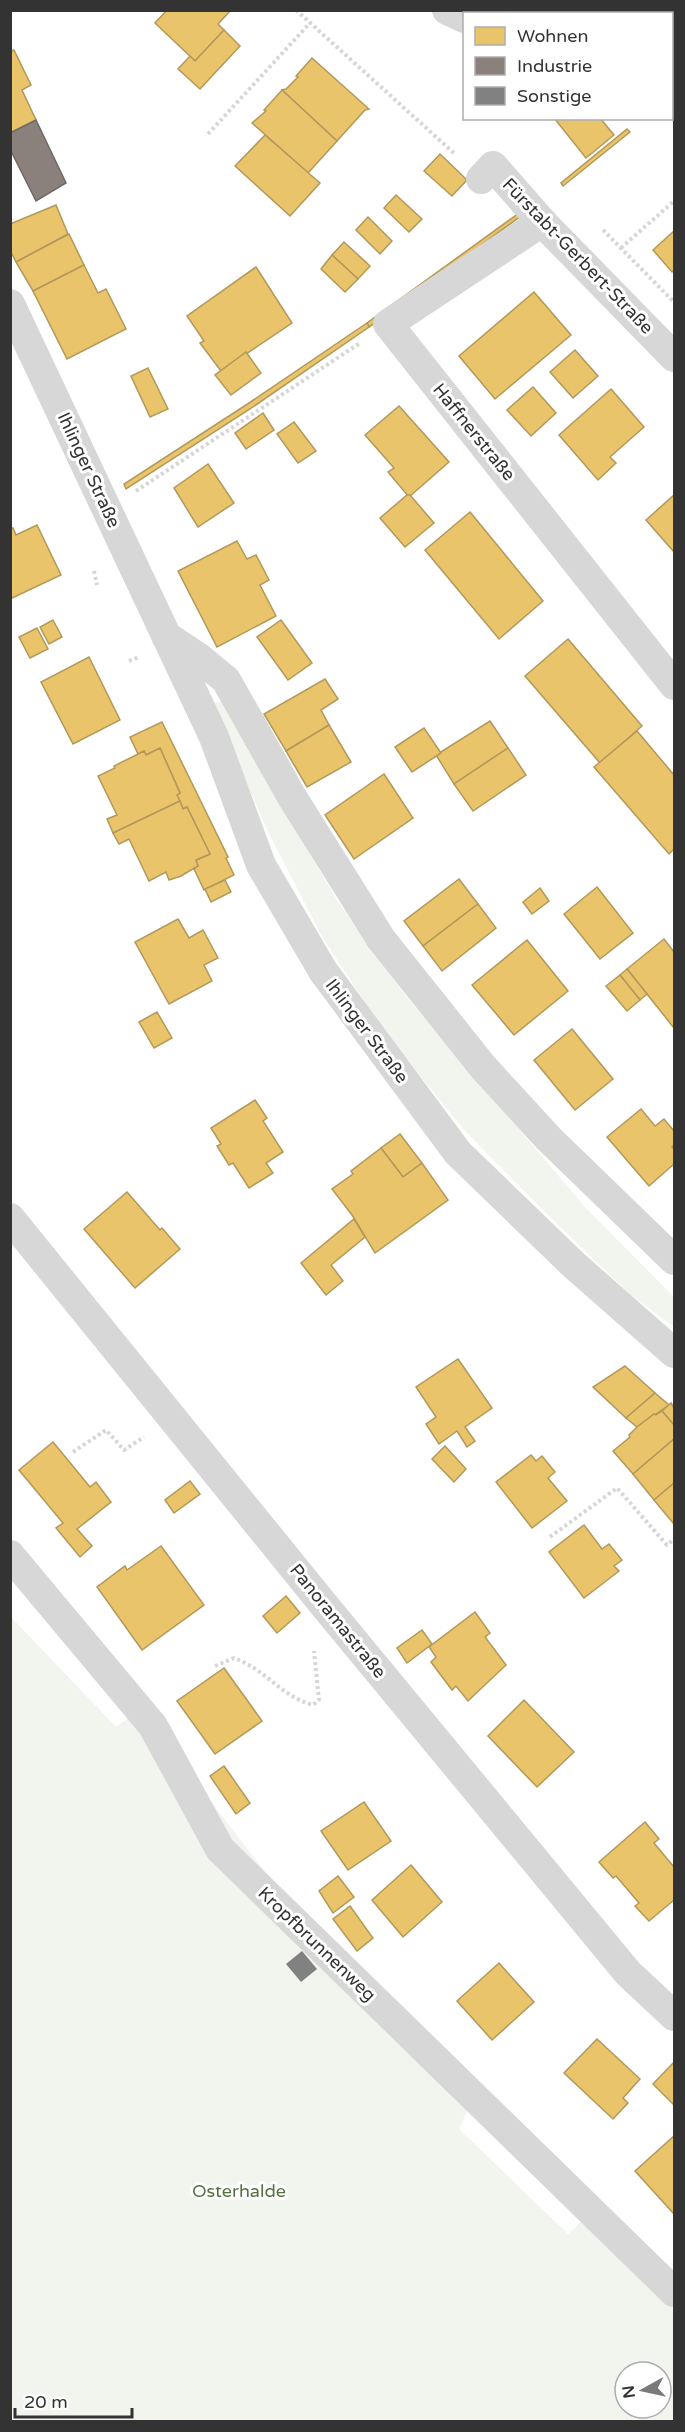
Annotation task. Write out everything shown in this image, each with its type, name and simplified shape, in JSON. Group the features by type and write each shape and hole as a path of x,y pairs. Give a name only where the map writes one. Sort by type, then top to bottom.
{"street":[{"path":"447,10 463,17"},
{"name":"Fürstabt-Gerbert-Straße","path":"481,179 493,166 542,222 675,357"},
{"path":"388,324 542,222"},
{"name":"Ihlinger Straße","path":"10,304 214,737 261,865 323,971 458,1153 574,1265 675,1353"},
{"name":"Haffnerstraße","path":"388,324 675,685"},
{"path":"166,636 198,657 226,680 292,797 381,939 483,1067 548,1138 675,1260"},
{"name":"Panoramastraße","path":"10,1218 324,1605 628,1973 675,2016"},
{"name":"Kropfbrunnenweg","path":"10,1555 153,1726 220,1849 675,2292"}],"path":[{"name":"Fürstabt-Gerbert-Straße","path":"297,10 481,179"},
{"path":"208,134 310,23"},
{"path":"621,248 675,201"},
{"path":"108,510 388,324"},
{"path":"73,1452 106,1430 124,1450 145,1437 163,1450 184,1433"},
{"path":"550,1537 617,1488 667,1545 675,1539"},
{"path":"215,1666 234,1659 251,1664 289,1695 313,1705 319,1700 319,1691 313,1626 324,1605"}],"green space":[{"path":"221,701 338,902 406,996 584,1206 674,1297 674,1327 630,1294 464,1130 383,1030 323,938 269,834 212,705"},
{"name":"Osterhalde","path":"10,1616 116,1727 140,1710 269,1877 469,2107 459,2129 568,2234 582,2221 674,2309 674,2421 11,2421"}],"building: Wohnen":[{"path":"167,10 231,10 218,24 224,30 195,61 155,23"},
{"path":"224,30 240,46 200,89 178,69 190,56 195,61"},
{"path":"14,50 31,85 22,90 36,120 10,133 10,52"},
{"path":"312,58 369,109 365,110 337,141 282,90 298,77 296,76"},
{"path":"282,90 337,141 308,173 252,123 266,111 264,110"},
{"path":"556,120 602,120 614,135 586,158"},
{"path":"627,129 630,132 563,186 561,183"},
{"path":"265,135 320,183 290,216 235,166"},
{"path":"440,154 467,180 452,196 424,171"},
{"path":"396,195 422,219 409,232 384,208"},
{"path":"56,205 68,234 16,262 10,250 10,224"},
{"path":"519,213 521,216 369,327 367,323"},
{"path":"368,217 392,241 380,254 356,230"},
{"path":"674,231 674,270 672,272 653,250"},
{"path":"69,234 84,265 33,291 16,262"},
{"path":"344,242 370,266 358,279 332,255"},
{"path":"332,255 358,279 345,292 321,269"},
{"path":"84,265 98,293 106,289 126,329 67,359 33,291"},
{"path":"256,267 292,323 221,371 200,343 204,341 187,316"},
{"path":"534,292 571,335 495,399 459,356"},
{"path":"367,323 369,327 250,409 126,489 124,484"},
{"path":"575,350 598,376 573,398 550,372"},
{"path":"246,352 261,373 231,395 215,375"},
{"path":"148,368 168,409 150,417 131,376"},
{"path":"533,387 556,413 531,436 507,410"},
{"path":"611,389 644,427 610,457 616,463 598,480 559,435"},
{"path":"399,406 449,462 409,497 388,472 394,468 365,435"},
{"path":"263,413 274,430 246,449 235,433"},
{"path":"294,422 316,451 298,463 277,434"},
{"path":"208,464 234,503 198,527 174,488"},
{"path":"407,495 410,495 434,523 405,547 380,518"},
{"path":"674,495 674,552 646,520"},
{"path":"470,512 543,601 499,639 425,550"},
{"path":"37,525 61,575 10,599 10,529 13,528 16,535"},
{"path":"237,541 247,559 256,555 269,580 260,585 276,616 217,647 178,571"},
{"path":"53,620 62,637 49,644 40,627"},
{"path":"281,620 312,663 288,680 257,637"},
{"path":"37,628 48,649 30,658 19,637"},
{"path":"568,639 642,726 600,763 525,676"},
{"path":"89,657 120,720 73,744 41,682"},
{"path":"325,679 338,699 321,710 329,725 286,751 264,714"},
{"path":"490,721 508,748 454,784 436,755"},
{"path":"162,722 228,857 226,858 234,875 204,890 194,869 198,866 196,860 210,854 187,807 183,809 177,795 180,793 160,748 146,755 144,751 138,754 130,737"},
{"path":"329,725 351,762 307,787 286,751"},
{"path":"424,728 441,753 412,772 395,747"},
{"path":"637,731 674,775 674,849 669,854 594,767"},
{"path":"160,748 180,793 177,795 180,801 113,833 107,819 117,815 98,776 144,751 146,755"},
{"path":"508,748 526,775 473,811 454,784"},
{"path":"384,774 413,818 354,859 325,815"},
{"path":"180,801 183,809 187,807 210,854 196,860 198,866 181,876 169,880 166,872 149,881 129,839 119,844 113,833"},
{"path":"459,879 478,904 423,946 404,921"},
{"path":"225,880 231,892 211,902 205,889"},
{"path":"597,887 633,933 600,959 564,914"},
{"path":"540,888 549,901 532,914 523,902"},
{"path":"478,904 496,928 442,971 423,946"},
{"path":"178,919 189,938 203,930 218,958 204,965 212,981 169,1004 135,942"},
{"path":"664,939 674,952 674,1028 627,969"},
{"path":"527,940 568,991 514,1035 472,985"},
{"path":"627,969 647,994 640,1000 620,975"},
{"path":"620,975 640,1000 627,1011 606,986"},
{"path":"157,1012 172,1038 154,1048 139,1022"},
{"path":"572,1029 613,1079 575,1110 534,1060"},
{"path":"255,1100 267,1118 263,1121 283,1152 266,1163 273,1173 249,1188 233,1163 229,1165 217,1146 221,1144 211,1128"},
{"path":"641,1109 655,1126 664,1119 674,1131 672,1147 674,1164 649,1186 607,1137"},
{"path":"400,1134 422,1163 403,1177 381,1148"},
{"path":"381,1148 403,1177 422,1163 448,1200 375,1253 352,1215 332,1189 353,1174 351,1171"},
{"path":"127,1192 180,1249 135,1288 84,1229"},
{"path":"354,1219 365,1237 331,1265 343,1281 326,1295 301,1263"},
{"path":"458,1359 492,1408 465,1427 475,1441 467,1447 457,1431 439,1444 426,1424 436,1417 416,1387"},
{"path":"625,1366 655,1393 626,1418 593,1387"},
{"path":"655,1393 669,1405 637,1427 626,1418"},
{"path":"671,1403 674,1408 674,1425 662,1411"},
{"path":"662,1411 674,1425 674,1439 633,1474 613,1451 630,1437 629,1435 637,1427"},
{"path":"674,1439 674,1483 654,1500 633,1474"},
{"path":"53,1442 90,1487 96,1482 111,1502 77,1529 92,1546 80,1557 56,1528 63,1523 19,1470"},
{"path":"445,1446 466,1469 454,1482 432,1459"},
{"path":"531,1455 536,1461 542,1456 555,1472 548,1478 567,1501 532,1528 496,1482"},
{"path":"190,1481 200,1494 174,1513 165,1500"},
{"path":"674,1483 674,1522 673,1523 654,1500"},
{"path":"584,1525 602,1549 609,1544 622,1560 614,1566 619,1571 584,1598 549,1552"},
{"path":"161,1546 204,1605 142,1650 97,1587 125,1566 127,1570"},
{"path":"286,1596 300,1613 277,1633 263,1616"},
{"path":"475,1612 490,1633 485,1637 506,1665 468,1701 456,1686 452,1690 431,1662 436,1657 429,1647"},
{"path":"422,1630 432,1644 407,1663 397,1648"},
{"path":"224,1668 262,1721 215,1754 177,1701"},
{"path":"524,1700 574,1752 537,1787 488,1736"},
{"path":"224,1766 250,1803 236,1814 210,1776"},
{"path":"364,1802 391,1841 348,1870 321,1831"},
{"path":"645,1822 659,1839 654,1843 674,1867 674,1900 649,1921 635,1906 639,1903 616,1876 613,1878 599,1862"},
{"path":"411,1865 442,1902 403,1937 372,1900"},
{"path":"338,1876 354,1897 333,1913 319,1891"},
{"path":"350,1906 373,1938 357,1951 333,1919"},
{"path":"499,1963 534,2002 492,2040 457,2001"},
{"path":"597,2039 640,2079 623,2098 628,2103 613,2119 564,2073"},
{"path":"674,2062 674,2105 653,2084"},
{"path":"674,2136 674,2214 635,2171"}],"building: Industrie":[{"path":"36,120 66,183 36,201 10,149 10,133"}],"building: Sonstige":[{"path":"302,1951 317,1969 301,1982 286,1964"}]}
